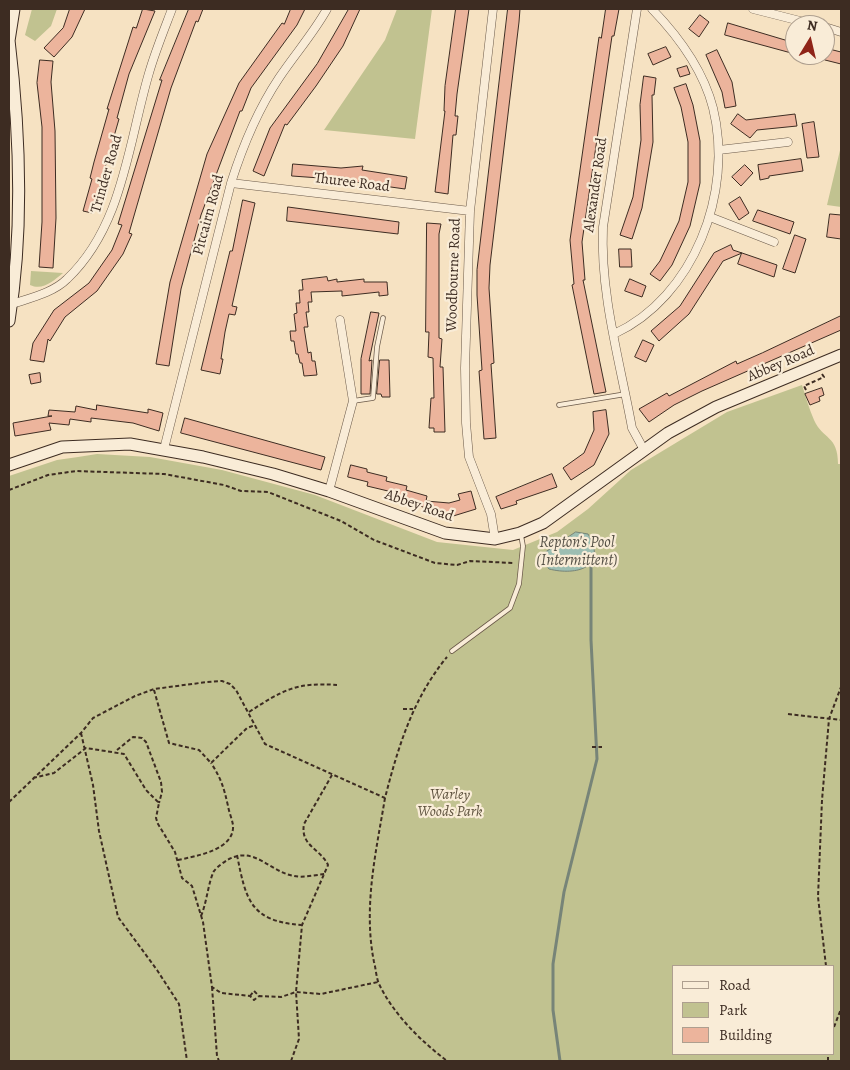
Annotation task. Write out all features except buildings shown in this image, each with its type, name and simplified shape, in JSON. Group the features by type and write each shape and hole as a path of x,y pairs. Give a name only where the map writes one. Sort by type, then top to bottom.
{"street":[{"path":"9,11 14,9"},
{"path":"9,321 18,224 18,182 9,40 14,9"},
{"name":"Trinder Road","path":"12,304 46,292 66,280 102,234 114,207 149,72 172,9"},
{"name":"Pitcairn Road","path":"164,448 231,182 254,119 279,78 312,35 327,9"},
{"name":"Woodbourne Road","path":"493,9 470,210 466,290 466,423 469,457 491,514 495,539"},
{"name":"Alexander Road","path":"638,9 602,227 604,278 614,334 634,437 644,450"},
{"path":"614,334 632,326 647,314 675,283 698,246 710,217 718,175 719,150 713,108 701,76 682,42 652,9"},
{"path":"753,9 785,17"},
{"path":"719,150 788,142"},
{"name":"Thuree Road","path":"231,182 470,210"},
{"path":"710,217 774,242"},
{"path":"329,491 353,401 340,320"},
{"name":"Abbey Road","path":"9,465 62,448 130,444 164,448 273,474 329,491 445,533 495,539 520,533 564,510 668,433 716,408 841,355"}],"lane":[{"path":"353,401 373,398 377,347 383,318"},
{"path":"560,405 626,394"},
{"path":"452,651 510,608 515,599 521,564 523,546 520,533"}],"path":[{"path":"806,390 804,386 824,378 822,374"},
{"path":"9,490 48,475 76,471 164,474 224,485 241,491 268,492 341,521 374,540 435,563 457,565 470,561 521,564"},
{"path":"447,1061 426,1044 394,1008 378,982 370,942 370,899 374,854 385,798 413,709 426,685 452,651"},
{"path":"9,802 81,733 93,718 154,689 187,683 222,681 230,684 236,690 265,744 385,798"},
{"path":"248,713 280,692 313,684 337,686"},
{"path":"826,965 818,897 829,719 841,687"},
{"path":"154,689 169,743 199,750 211,763 222,779 233,825 232,834 227,842 217,849 177,860"},
{"path":"403,709 413,709"},
{"path":"788,714 841,720"},
{"path":"211,763 247,728 255,725"},
{"path":"81,733 86,748 99,831 118,917 157,970 179,1004 187,1061"},
{"path":"115,751 133,737 142,738 148,746 161,782 162,792 156,818 177,860 182,878 192,886 201,916 212,986 219,1061"},
{"path":"592,747 602,747"},
{"path":"86,748 100,752 115,751 124,754 129,759 146,790 159,803"},
{"path":"31,779 54,772 86,748"},
{"path":"291,1061 299,1039 296,992 302,925 326,874 328,865 324,857 309,846 302,833 304,824 332,775"},
{"path":"201,916 208,902 214,871 222,863 237,855 258,857 276,869 294,876 326,874"},
{"path":"237,855 244,889 251,903 263,915 279,923 302,925"},
{"path":"212,986 221,993 250,996 254,1000 259,996 281,997 296,992 320,994 378,982"},
{"path":"250,996 254,991 259,996"},
{"path":"835,1024 841,1009"}],"green space":[{"path":"32,9 57,9 51,26 35,41 25,35"},
{"path":"397,9 432,9 415,139 324,130 385,40"},
{"path":"841,146 841,207 827,205"},
{"path":"31,271 63,273 44,286 35,287 30,285"},
{"name":"Warley Woods Park","path":"802,385 814,420 836,448 838,464 841,464 841,1061 9,1061 9,476 57,460 97,454 150,457 222,470 315,495 437,542 513,550 557,532 588,509 631,470 727,412"}],"water":[{"name":"Repton's Pool (Intermittent)","path":"576,532 588,534 593,545 594,554 592,561 579,570 560,571 549,569 544,563 546,552"}],"waterway":[{"path":"560,1061 553,1010 553,964 564,892 597,759 591,640 591,560"}]}
